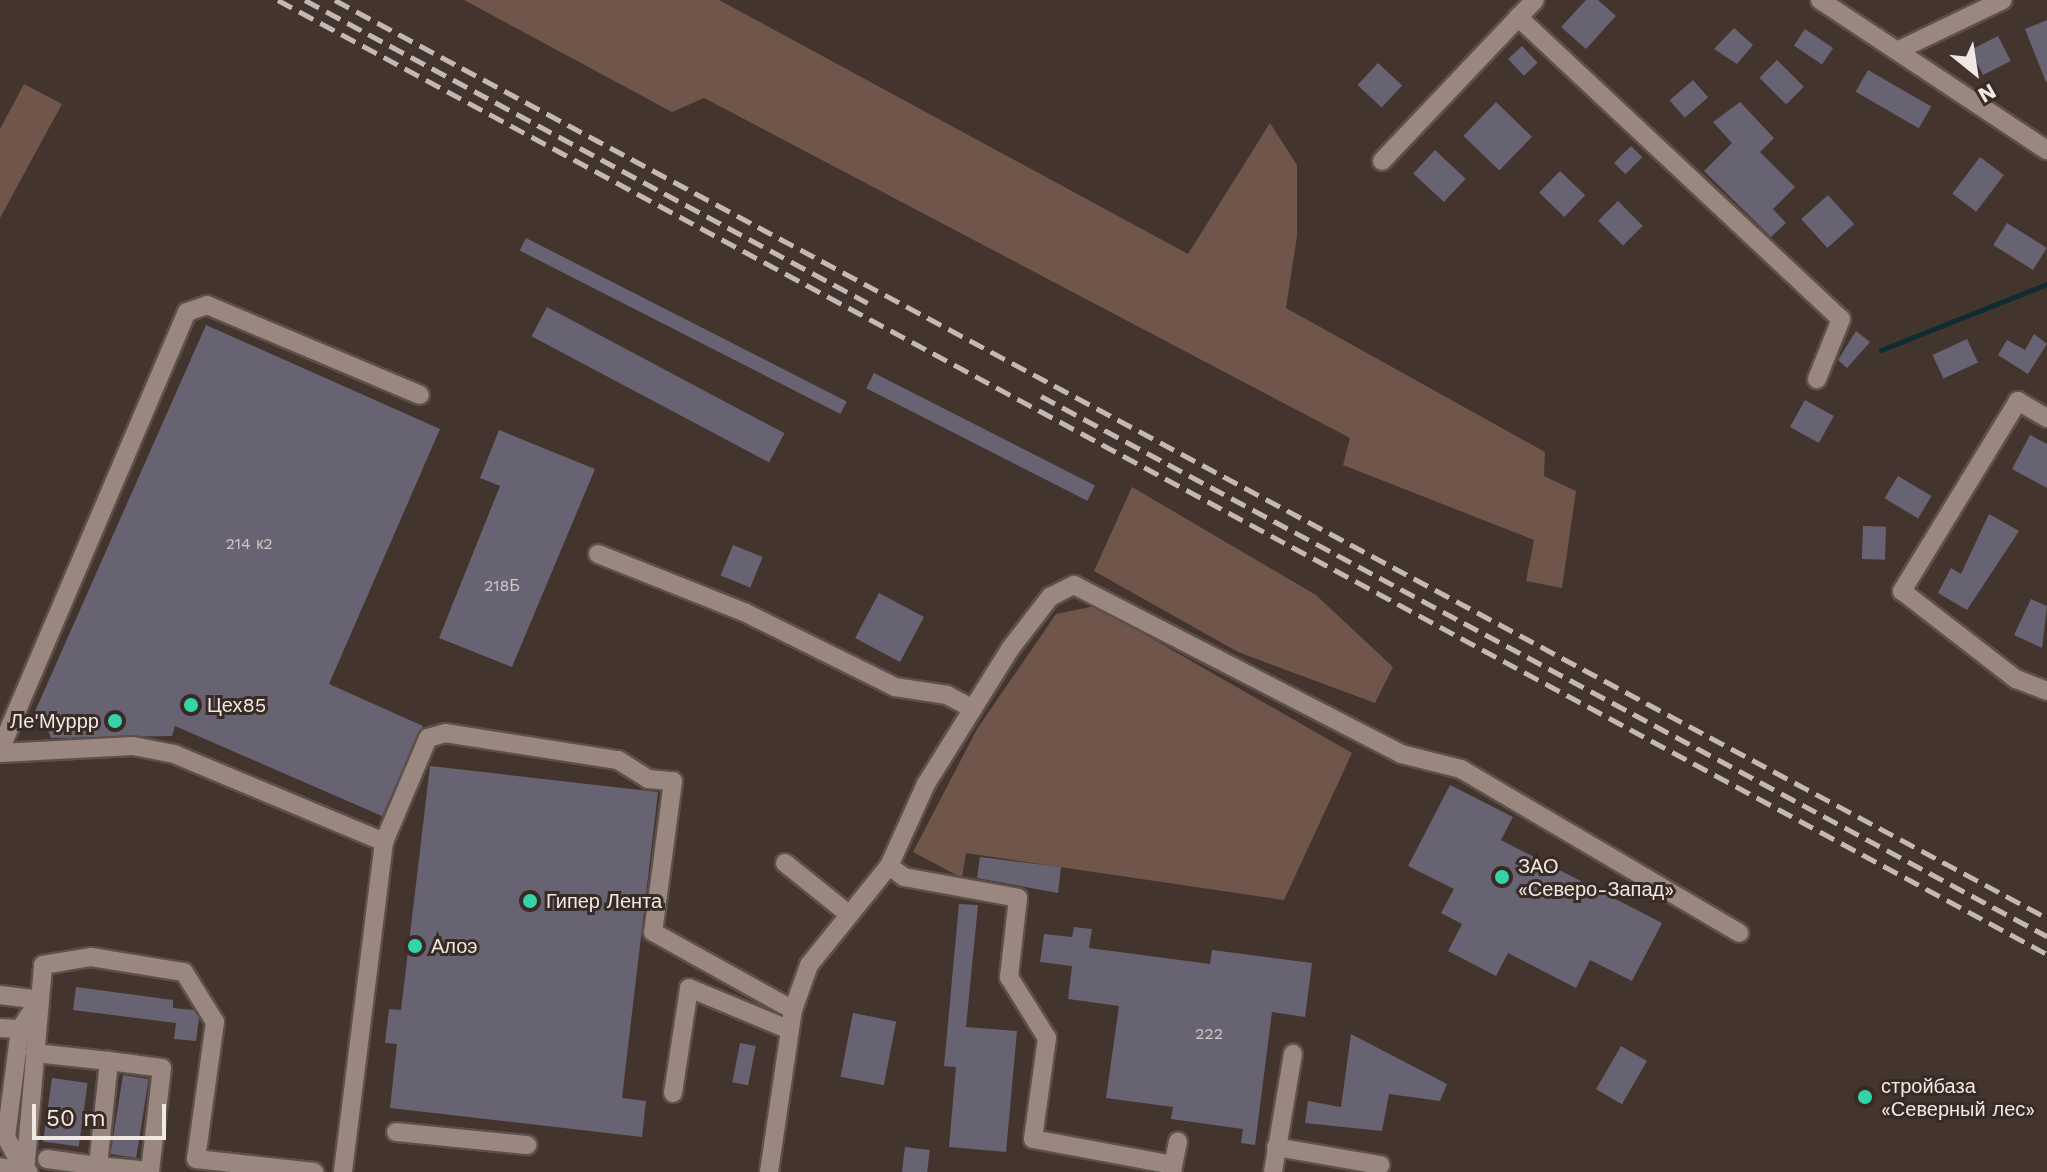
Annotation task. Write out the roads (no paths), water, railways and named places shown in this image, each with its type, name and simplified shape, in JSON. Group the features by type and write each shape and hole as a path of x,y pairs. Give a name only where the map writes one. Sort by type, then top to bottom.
{"street":[{"path":"1382,161 1535,0"},
{"path":"1820,0 2047,150"},
{"path":"1899,50 2003,0"},
{"path":"1518,17 1841,319 1817,379"},
{"path":"384,842 174,754 133,746 0,752 187,312 207,305 420,395"},
{"path":"2047,418 2018,401 1902,591 1923,612 1954,628 2016,679 2047,691"},
{"path":"598,554 744,612 895,687 947,695 970,707"},
{"path":"769,1172 793,1010 809,965 846,912 889,866 970,707 1050,597 1074,585 1401,754 1461,769 1739,933"},
{"path":"343,1172 384,842 428,738 445,733 618,760 648,779 673,781 653,932 793,1010"},
{"path":"785,863 846,912"},
{"path":"889,866 904,877 1018,898 1009,977 1047,1038 1033,1139 1173,1168 1178,1142"},
{"path":"26,1172 43,965 91,957 184,972 215,1022 196,1166 314,1172"},
{"path":"673,1093 689,988 790,1030"},
{"path":"0,995 39,1000"},
{"path":"26,1172 6,1137 20,1029 39,1000"},
{"path":"0,1028 20,1029"},
{"path":"35,1053 162,1068 150,1171 47,1159"},
{"path":"1273,1172 1293,1054"},
{"path":"98,1166 109,1061"},
{"path":"396,1132 527,1145"},
{"path":"1276,1147 1380,1165"},
{"path":"0,1167 26,1172"}],"waterway":[{"path":"1881,350 2047,284"}],"railway":[{"path":"278,0 2047,954"},
{"path":"305,0 868,303"},
{"path":"335,0 2047,918"},
{"path":"1041,396 2047,936"}],"place":[{"name":"Цех85","path":"191,705"},
{"name":"Ле'Муррр","path":"115,721"},
{"name":"ЗАО «Северо-Запад»","path":"1502,877"},
{"name":"Гипер Лента","path":"530,901"},
{"name":"Алоэ","path":"415,946"},
{"name":"стройбаза «Северный лес»","path":"1865,1097"}]}
